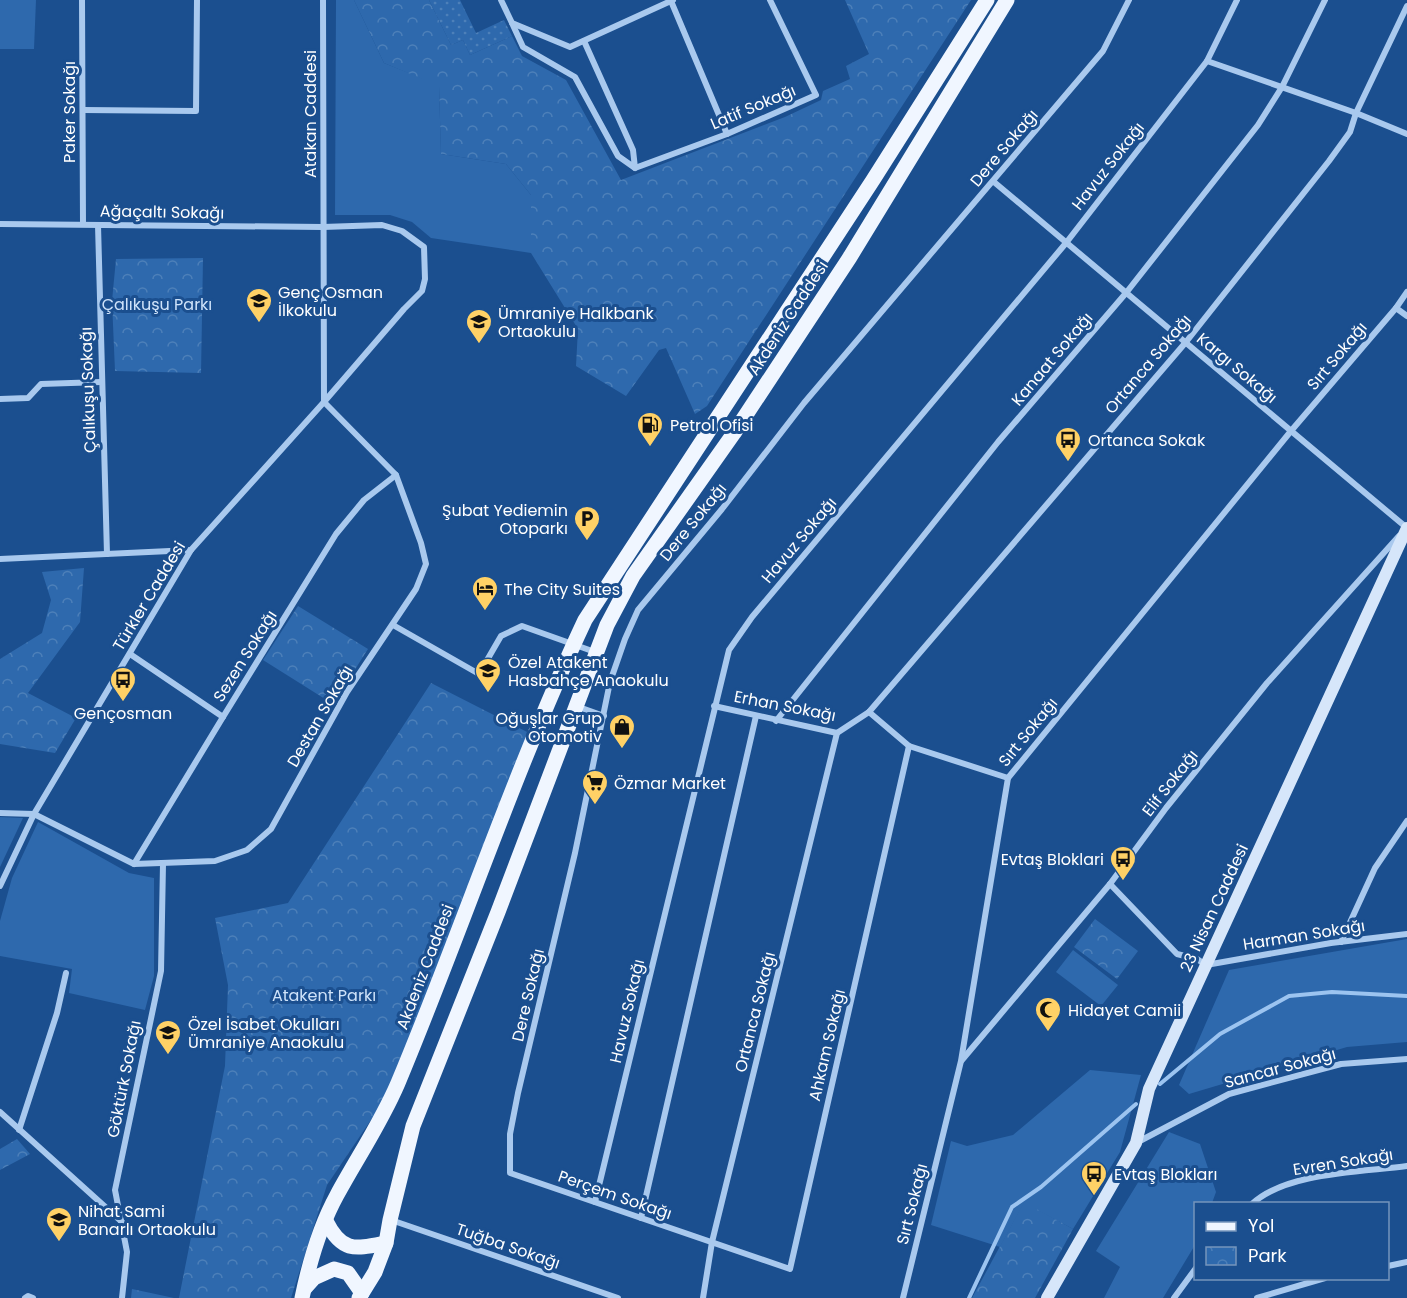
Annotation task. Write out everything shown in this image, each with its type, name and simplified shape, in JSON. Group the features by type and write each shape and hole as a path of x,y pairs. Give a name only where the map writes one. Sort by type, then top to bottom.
{"main road":[{"name":"Akdeniz Caddesi","path":"303,1294 316,1244 336,1197 387,1109 437,991 553,690 585,620 873,180 987,0"},
{"name":"Akdeniz Caddesi","path":"360,1296 375,1272 386,1243 413,1126 498,912 607,625 633,576 741,423 850,257 1006,0"},
{"path":"326,1221 334,1237 356,1248 386,1243"},
{"path":"303,1294 314,1278 334,1269 348,1273 360,1296"}],"street":[{"name":"Paker Sokağı","path":"82,0 83,224"},
{"path":"83,110 196,111 197,0"},
{"name":"Atakan Caddesi","path":"323,0 323,227"},
{"path":"501,0 523,47 575,76 618,156 635,168"},
{"name":"Latif Sokağı","path":"635,168 727,134 816,95 771,0"},
{"name":"Dere Sokağı","path":"510,1173 510,1134 518,1093 575,853 610,682 638,610 722,509 804,403 1103,51 1129,0"},
{"name":"Havuz Sokağı","path":"595,1202 729,650 752,617 1066,243 1207,61 1237,0"},
{"name":"Kanaat Sokağı","path":"776,721 998,442 1126,292 1258,125 1282,87 1325,0"},
{"path":"512,23 570,47 672,1 727,134"},
{"name":"Ortanca Sokağı","path":"869,712 1185,342 1329,161 1350,132 1356,112 1407,6"},
{"path":"584,41 633,150 635,168"},
{"path":"1207,61 1356,112 1407,134"},
{"name":"Kargı Sokağı","path":"994,182 1407,528"},
{"name":"Ağaçaltı Sokağı","path":"0,224 323,227 382,225 402,231 424,247 425,279 422,291"},
{"name":"Çalıkuşu Sokağı","path":"98,225 106,554"},
{"path":"323,227 324,402"},
{"name":"Türkler Caddesi","path":"0,886 34,814 191,550 422,291"},
{"name":"Sırt Sokağı","path":"903,1298 961,1061 1008,778 1407,292"},
{"path":"1396,308 1407,316"},
{"path":"0,399 28,398 41,384 101,382"},
{"name":"Destan Sokağı","path":"34,814 134,864 215,861 247,850 271,829 347,692 416,590 426,564 421,543 396,475 324,402"},
{"name":"Sezen Sokağı","path":"134,864 336,534 364,500 396,475"},
{"name":"Elif Sokağı","path":"961,1061 1110,884 1166,808 1267,683 1407,528"},
{"name":"23 Nisan Caddesi","path":"1047,1298 1136,1143 1149,1089 1407,528"},
{"path":"0,560 191,550"},
{"path":"393,626 479,674 501,636 522,626 596,653"},
{"path":"130,654 223,717"},
{"path":"576,706 604,716"},
{"name":"Erhan Sokağı","path":"714,706 837,733 869,712"},
{"path":"869,712 909,746 1008,778"},
{"path":"640,1218 756,716"},
{"name":"Ortanca Sokağı","path":"702,1298 712,1242 837,733"},
{"name":"Ahkam Sokağı","path":"712,1242 790,1269 909,746"},
{"path":"0,813 34,814"},
{"path":"1341,942 1375,868 1407,821"},
{"name":"Göktürk Sokağı","path":"122,1298 127,1252 115,1190 161,970 163,864"},
{"path":"1110,884 1176,954 1197,959 1206,965"},
{"name":"Harman Sokağı","path":"1206,965 1341,942 1407,934"},
{"path":"19,1131 57,1013 66,973"},
{"name":"Sancar Sokağı","path":"1136,1143 1229,1094 1341,1064 1407,1059"},
{"path":"0,1112 122,1222"},
{"name":"Evren Sokağı","path":"1253,1202 1263,1193 1303,1179 1407,1166"},
{"name":"Perçem Sokağı","path":"510,1173 712,1242"},
{"name":"Tuğba Sokağı","path":"390,1220 618,1298"},
{"path":"1389,1266 1407,1262"},
{"path":"1174,1298 1194,1271"},
{"path":"1257,1298 1318,1280"},
{"path":"25,1298 28,1296 33,1298"}],"green space":[{"path":"0,0 36,0 34,49 0,49"},
{"path":"336,0 354,0 384,63 439,85 441,154 506,164 531,195 531,253 431,238 412,222 390,215 335,215"},
{"path":"354,0 429,0 451,45 463,40 470,55 512,36 522,56 566,80 621,180 785,117 821,100 823,91 850,79 846,66 869,54 845,0 971,0 707,406 695,414 666,348 659,350 626,396 576,366 578,329 531,253 531,195 506,164 441,154 439,86 384,63"},
{"path":"429,0 460,0 476,33 504,20 512,36 470,55 463,40 451,45"},
{"name":"Çalıkuşu Parkı","path":"203,258 201,373 115,371 112,301 116,259"},
{"path":"84,568 80,622 28,693 76,718 55,753 0,744 0,659 42,633 51,600 42,572"},
{"path":"298,606 368,649 333,704 263,660"},
{"name":"Atakent Parkı","path":"431,683 531,734 477,874 381,1105 327,1185 291,1298 179,1298 225,1066 228,985 215,918 288,903"},
{"path":"0,817 23,818 0,867"},
{"path":"38,822 129,873 154,878 154,976 145,1010 69,993 72,969 0,956 0,921 12,878"},
{"path":"1095,919 1138,951 1117,979 1074,947"},
{"path":"1407,939 1407,1042 1347,1047 1189,1094 1179,1085 1229,970"},
{"path":"1073,950 1118,985 1101,1006 1056,972"},
{"path":"1090,1070 1141,1075 1120,1152 1073,1229 1024,1203 1000,1247 931,1225 951,1141 967,1146 1013,1135"},
{"path":"1169,1132 1200,1144 1216,1192 1212,1202 1194,1202 1194,1247 1163,1298 1104,1298 1120,1267 1096,1251"},
{"path":"17,1139 30,1154 0,1170 0,1149"},
{"path":"1024,1202 1073,1229 1035,1298 972,1298"},
{"path":"132,1289 174,1298 131,1298"}],"waterway":[{"path":"1160,1084 1220,1034 1289,996 1332,992 1407,996"},
{"path":"969,1298 1012,1207 1041,1187 1136,1104"}],"place":[{"name":"Genç Osman İlkokulu","path":"259,324"},
{"name":"Ümraniye Halkbank Ortaokulu","path":"479,345"},
{"name":"Petrol Ofisi","path":"650,448"},
{"name":"Ortanca Sokak","path":"1068,463"},
{"name":"Şubat Yediemin Otoparkı","path":"587,542"},
{"name":"The City Suites","path":"485,612"},
{"name":"Özel Atakent Hasbahçe Anaokulu","path":"488,694"},
{"name":"Gençosman","path":"123,703"},
{"name":"Oğuşlar Grup Otomotiv","path":"622,750"},
{"name":"Özmar Market","path":"595,806"},
{"name":"Evtaş Bloklari","path":"1123,882"},
{"name":"Hidayet Camii","path":"1048,1033"},
{"name":"Özel İsabet Okulları Ümraniye Anaokulu","path":"168,1056"},
{"name":"Evtaş Blokları","path":"1094,1197"},
{"name":"Nihat Sami Banarlı Ortaokulu","path":"59,1243"}]}
